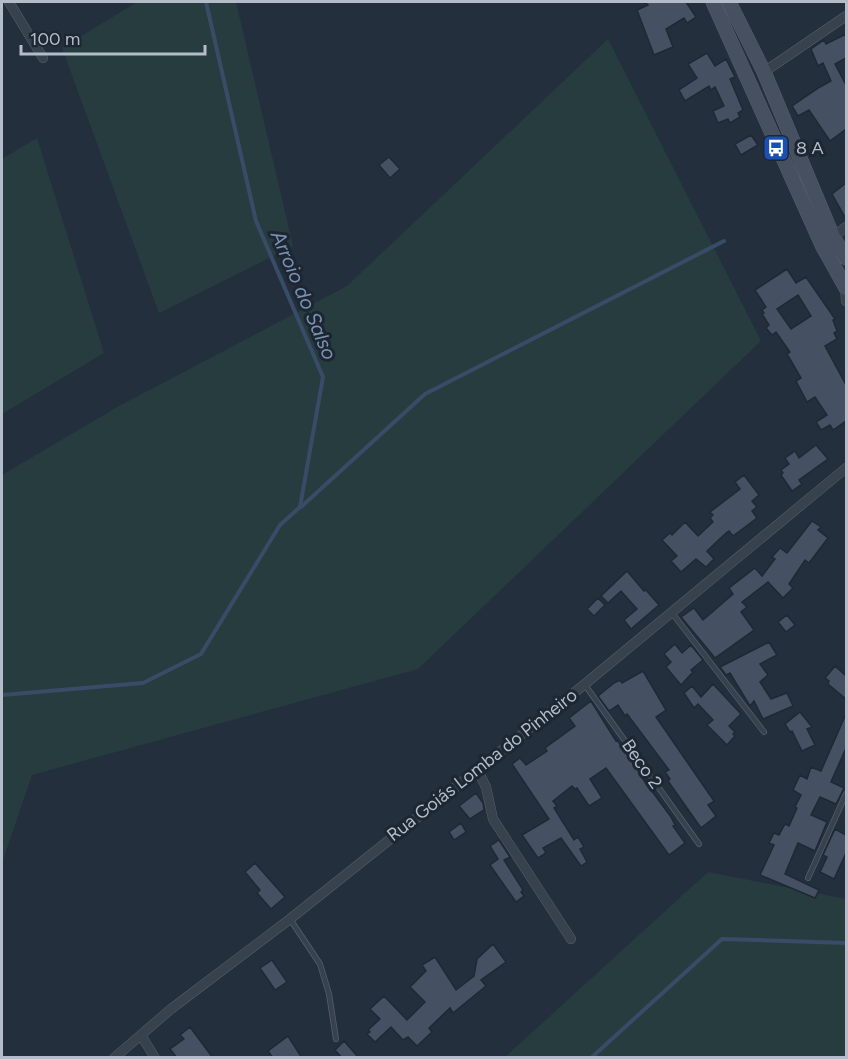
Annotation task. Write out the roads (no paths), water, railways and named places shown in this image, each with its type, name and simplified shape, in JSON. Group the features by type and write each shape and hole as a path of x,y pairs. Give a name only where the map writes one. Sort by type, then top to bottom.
{"main road":[{"path":"713,2 822,245 846,292"},
{"path":"729,2 764,72 833,237 846,258"}],"street":[{"path":"9,2 43,58"},
{"path":"764,72 846,16"},
{"path":"833,237 846,227"},
{"name":"Rua Goiás Lomba do Pinheiro","path":"114,1058 171,1009 290,919 585,684 846,468"},
{"path":"477,769 486,788 493,819 571,939"},
{"path":"141,1035 155,1058"}],"lane":[{"path":"671,611 764,732"},
{"name":"Beco 2","path":"585,684 699,844"},
{"path":"808,878 846,794"},
{"path":"290,919 320,963 329,994 336,1039"}],"waterway":[{"name":"Arroio do Salso","path":"2,695 143,683 201,654 280,525 300,507 323,377 256,221 206,2"},
{"path":"301,507 425,394 724,241"},
{"path":"591,1058 722,939 846,943"}],"place":[{"name":"8 A","path":"776,148"}]}
